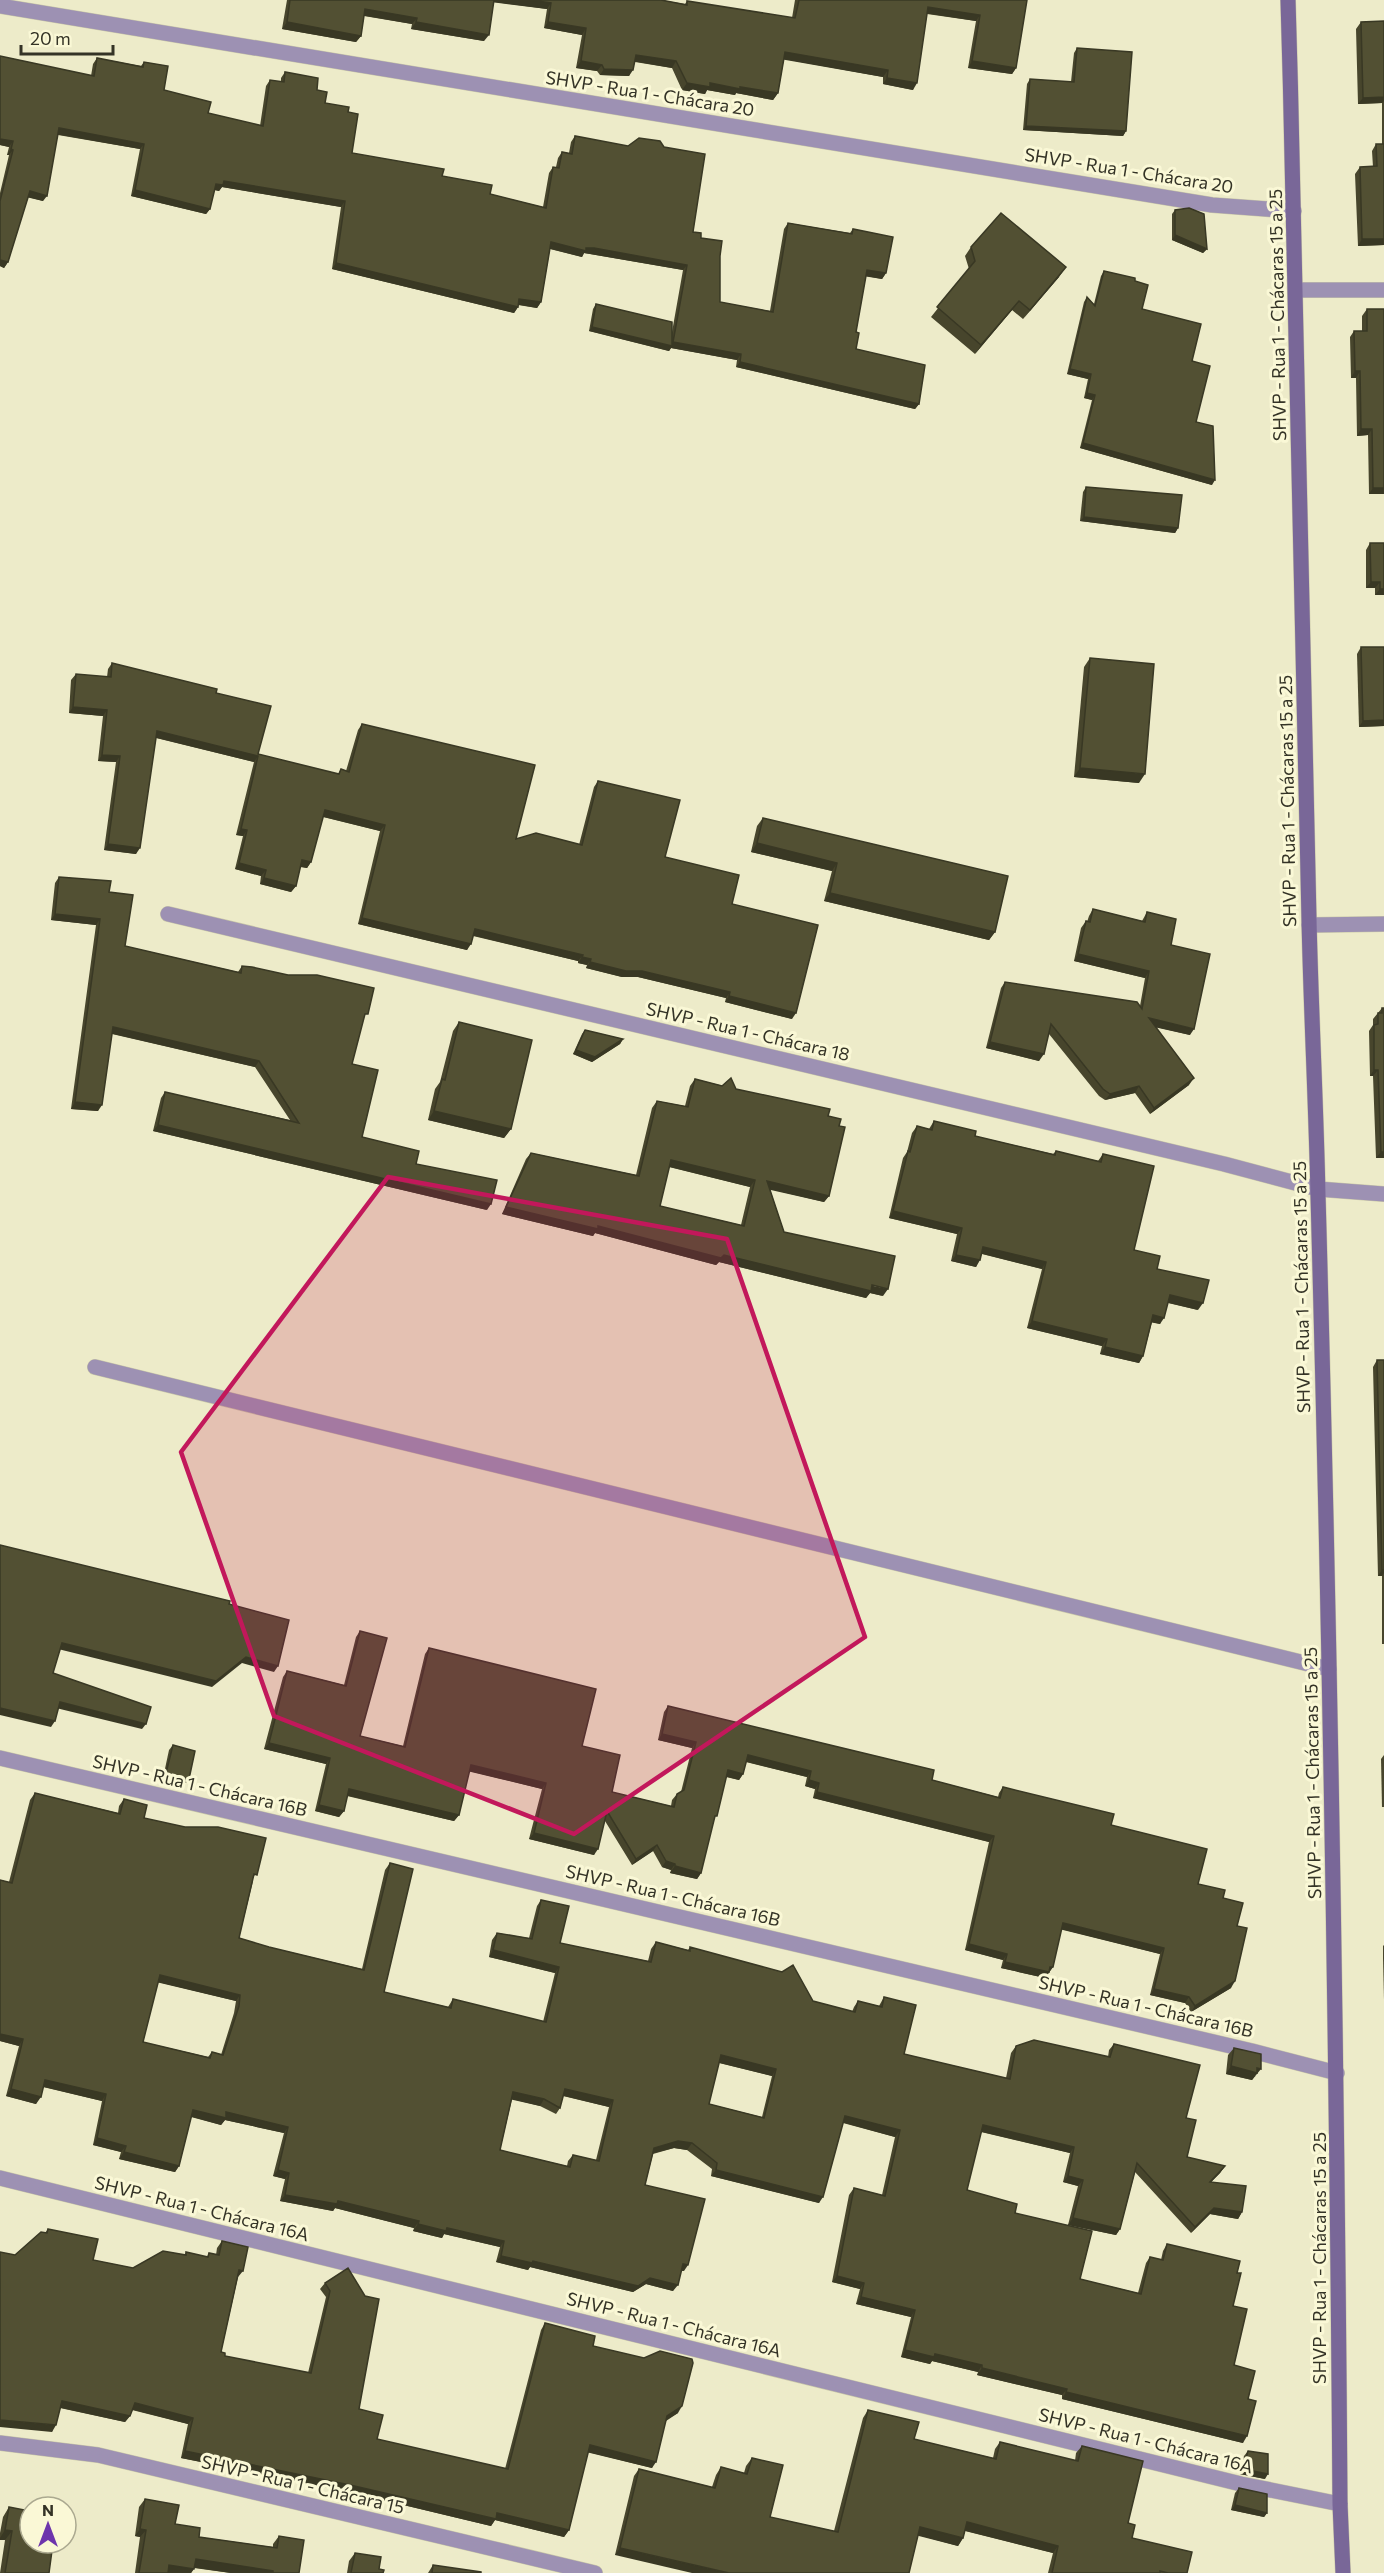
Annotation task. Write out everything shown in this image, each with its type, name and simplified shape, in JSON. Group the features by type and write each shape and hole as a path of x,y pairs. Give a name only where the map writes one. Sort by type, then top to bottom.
{"street":[{"name":"SHVP - Rua 1 - Chácaras 15 a 25","path":"1288,0 1297,290 1309,925 1318,1189 1329,1669 1337,2073 1340,2504 1343,2573"},
{"name":"SHVP - Rua 1 - Chácara 20","path":"0,6 1212,205 1294,211"},
{"path":"1297,290 1384,290"},
{"name":"SHVP - Rua 1 - Chácara 18","path":"168,914 1224,1164 1318,1189 1384,1194"},
{"path":"1309,925 1384,924"},
{"path":"95,1367 1329,1669"},
{"name":"SHVP - Rua 1 - Chácara 16B","path":"0,1758 1252,2051 1337,2073"},
{"name":"SHVP - Rua 1 - Chácara 16A","path":"0,2178 1240,2484 1340,2504"},
{"name":"SHVP - Rua 1 - Chácara 15","path":"0,2443 98,2455 596,2573"}],"highlighted area":[{"path":"388,1177 727,1239 865,1637 574,1834 274,1716 181,1452"}],"building":[{"path":"290,0 494,0 489,35 416,22 417,18 365,9 361,36 287,22"},
{"path":"530,0 661,0 687,5 687,1 795,18 799,0 1027,0 1016,68 972,61 980,15 928,7 917,83 887,78 888,70 785,52 778,93 710,83 710,87 687,83 676,61 636,55 633,70 604,69 602,65 581,61 586,28 548,22 551,3"},
{"path":"1384,21 1384,97 1363,98 1361,22"},
{"path":"1077,48 1132,52 1126,131 1026,126 1030,79 1074,82"},
{"path":"0,56 94,76 97,58 143,67 144,62 168,66 164,90 211,102 208,113 263,126 270,80 284,82 285,72 318,78 317,90 327,92 325,103 349,107 348,112 358,114 352,153 444,169 442,176 492,185 490,194 546,208 553,167 559,168 562,152 572,154 575,136 628,146 639,138 660,141 664,147 705,154 693,232 701,233 701,238 722,241 720,302 773,312 788,223 852,234 853,229 893,237 886,273 867,270 856,332 859,333 856,349 925,365 919,404 740,362 741,354 673,342 687,265 594,248 586,248 586,251 551,242 541,302 519,299 518,307 336,263 345,201 224,181 223,185 216,184 210,209 135,190 144,144 59,128 47,196 30,191 8,262 0,260 0,201 13,150 11,149 13,141 0,139"},
{"path":"1376,144 1384,144 1384,239 1362,239 1360,167 1377,166"},
{"path":"1189,208 1204,214 1207,249 1175,235 1175,210"},
{"path":"1001,213 1066,267 1030,310 1019,301 981,345 937,307 975,261 971,247"},
{"path":"1104,271 1135,278 1135,281 1148,285 1142,309 1201,324 1192,361 1210,366 1196,422 1213,426 1215,480 1083,443 1095,395 1087,393 1091,374 1070,369 1087,297 1095,306"},
{"path":"596,304 672,322 672,346 592,327"},
{"path":"1367,309 1384,309 1384,488 1373,488 1372,429 1361,429 1360,371 1355,371 1354,331 1367,331"},
{"path":"1086,487 1182,495 1178,528 1084,517"},
{"path":"1370,543 1384,543 1384,589 1380,589 1380,582 1371,582"},
{"path":"1361,647 1384,647 1384,720 1363,721"},
{"path":"1090,658 1154,664 1145,774 1080,768"},
{"path":"112,663 217,689 216,693 271,706 258,754 339,774 341,769 349,772 362,724 535,765 516,839 536,833 582,845 598,781 680,800 665,857 739,875 732,904 818,925 796,1013 729,996 730,992 642,971 626,971 590,962 591,959 582,957 583,955 475,929 471,944 362,918 385,825 325,810 311,862 302,860 296,886 264,878 266,870 239,863 247,830 241,829 258,756 157,731 140,848 108,844 120,756 102,755 107,710 73,707 76,674 111,677"},
{"path":"763,818 1008,876 995,932 830,893 837,863 757,843"},
{"path":"59,877 111,881 109,892 133,895 125,946 241,973 242,966 252,967 288,975 317,975 374,988 352,1064 378,1070 362,1137 419,1151 416,1164 497,1180 491,1204 158,1125 165,1092 299,1123 259,1061 113,1027 102,1105 75,1102 100,919 55,914"},
{"path":"1093,909 1145,922 1147,912 1176,919 1171,945 1210,954 1194,1029 1149,1018 1194,1078 1154,1108 1139,1086 1110,1094 1103,1089 1051,1024 1044,1054 990,1042 1005,982 1137,1002 1142,1009 1149,971 1078,954 1086,921 1090,922"},
{"path":"1382,1008 1384,1008 1384,1152 1381,1152 1378,1070 1374,1070 1374,1025 1378,1024 1378,1013 1382,1013"},
{"path":"459,1022 532,1040 511,1129 434,1111 442,1079 445,1080"},
{"path":"585,1030 623,1039 595,1057 576,1050"},
{"path":"731,1078 736,1089 830,1109 828,1116 841,1119 839,1126 845,1127 829,1196 767,1181 784,1232 895,1256 888,1289 872,1285 871,1291 724,1255 721,1258 598,1226 598,1229 506,1207 531,1153 639,1176 657,1101 688,1107 695,1079 722,1086","holes":["671,1160 755,1180 744,1226 660,1206"]},
{"path":"934,1121 976,1131 975,1136 1055,1155 1056,1151 1101,1162 1103,1154 1154,1166 1134,1250 1160,1256 1157,1269 1209,1280 1203,1303 1170,1295 1164,1318 1153,1315 1143,1356 1105,1347 1107,1339 1032,1321 1046,1262 983,1247 980,1260 956,1255 962,1228 893,1211 908,1151 910,1152 917,1126 932,1130"},
{"path":"1377,1360 1384,1360 1384,1570 1382,1570"},
{"path":"0,1545 230,1601 229,1604 289,1620 278,1666 246,1657 216,1681 62,1643 53,1673 151,1707 146,1724 60,1702 55,1721 0,1708"},
{"path":"360,1631 387,1638 360,1736 405,1747 429,1648 596,1689 582,1746 620,1755 612,1792 674,1807 677,1794 684,1790 696,1742 662,1734 668,1706 934,1770 932,1780 1000,1798 1003,1787 1114,1814 1111,1825 1207,1849 1198,1884 1225,1890 1223,1898 1243,1903 1237,1926 1247,1928 1235,1981 1195,2006 1189,1997 1154,1989 1164,1948 1063,1923 1053,1967 1050,1967 1049,1972 1005,1962 1007,1954 969,1944 994,1836 817,1792 819,1783 809,1780 811,1771 748,1755 743,1774 728,1770 701,1873 675,1866 666,1861 657,1845 636,1859 607,1811 598,1849 534,1833 546,1783 471,1765 459,1815 349,1789 344,1811 319,1805 330,1758 269,1743 287,1671 346,1686"},
{"path":"173,1745 195,1751 189,1779 166,1773"},
{"path":"35,1793 120,1814 124,1799 147,1805 144,1818 185,1827 218,1827 266,1838 257,1875 254,1874 239,1938 269,1947 364,1970 390,1863 413,1869 384,1992 451,2008 453,1999 546,2022 559,1967 493,1950 497,1933 532,1939 541,1900 569,1906 560,1943 651,1962 656,1942 690,1951 690,1947 782,1972 793,1965 813,2001 855,2012 858,2001 882,2007 884,1997 916,2005 904,2054 1010,2079 1016,2046 1034,2040 1110,2057 1114,2044 1200,2065 1186,2118 1196,2120 1187,2157 1225,2166 1210,2182 1246,2186 1242,2212 1214,2208 1195,2227 1137,2163 1120,2229 1073,2218 1083,2180 1068,2176 1074,2147 983,2125 967,2190 1017,2204 1015,2213 1092,2231 1080,2279 1141,2294 1150,2257 1163,2260 1167,2244 1240,2261 1237,2273 1241,2273 1233,2306 1247,2309 1234,2365 1255,2371 1248,2399 1256,2401 1247,2436 1066,2392 1067,2389 982,2368 982,2365 935,2354 934,2357 905,2350 915,2310 861,2297 864,2283 837,2276 854,2188 885,2196 900,2130 845,2116 823,2197 716,2170 717,2163 692,2143 678,2141 654,2148 645,2185 705,2199 688,2265 683,2264 678,2285 650,2278 638,2286 533,2261 532,2263 501,2256 504,2241 447,2228 446,2231 418,2224 419,2221 338,2201 337,2204 285,2195 289,2173 278,2170 288,2127 226,2112 226,2118 193,2110 179,2166 124,2152 126,2146 97,2138 106,2094 45,2080 41,2097 11,2089 23,2039 0,2034 0,1880 12,1883","holes":["160,1975 240,1995 239,2006 223,2055 212,2052 210,2058 143,2042","721,2055 776,2069 764,2118 709,2104","565,2089 613,2100 599,2161 573,2155 570,2167 500,2150 513,2092 544,2099 560,2108"]},
{"path":"1234,2048 1261,2054 1261,2069 1257,2068 1257,2073 1231,2066"},
{"path":"48,2229 98,2239 93,2260 133,2268 163,2251 186,2255 186,2252 208,2257 209,2253 219,2255 222,2241 248,2247 243,2271 239,2270 221,2352 225,2353 225,2356 311,2373 330,2291 325,2283 348,2268 365,2296 379,2299 359,2409 383,2415 377,2439 508,2469 545,2323 595,2336 593,2346 644,2358 660,2351 692,2359 693,2363 682,2406 667,2416 656,2462 590,2445 569,2530 497,2513 496,2519 350,2485 185,2451 193,2418 135,2403 130,2416 62,2401 56,2425 0,2420 0,2252 15,2255 41,2232 47,2233"},
{"path":"868,2410 919,2422 914,2439 996,2459 1000,2442 1078,2461 1082,2446 1143,2461 1128,2523 1135,2525 1132,2538 1192,2552 1187,2573 1160,2571 1160,2573 1052,2573 1058,2546 967,2522 963,2538 920,2527 909,2573 729,2573 620,2548 639,2469 715,2488 721,2467 747,2474 752,2458 783,2465 770,2517 838,2532"},
{"path":"1248,2451 1268,2454 1268,2474 1243,2469"},
{"path":"1239,2488 1267,2494 1267,2513 1235,2505"},
{"path":"145,2499 179,2505 175,2524 200,2528 199,2537 277,2548 279,2536 304,2540 299,2573 273,2573 273,2571 196,2559 194,2569 169,2565 168,2573 139,2573 146,2530 140,2529"},
{"path":"9,2507 18,2509 18,2555 51,2555 49,2573 5,2573 12,2531 5,2530"},
{"path":"355,2553 381,2557 379,2569 384,2570 383,2573 351,2573"},
{"path":"433,2565 481,2572 481,2573 432,2573"}]}
